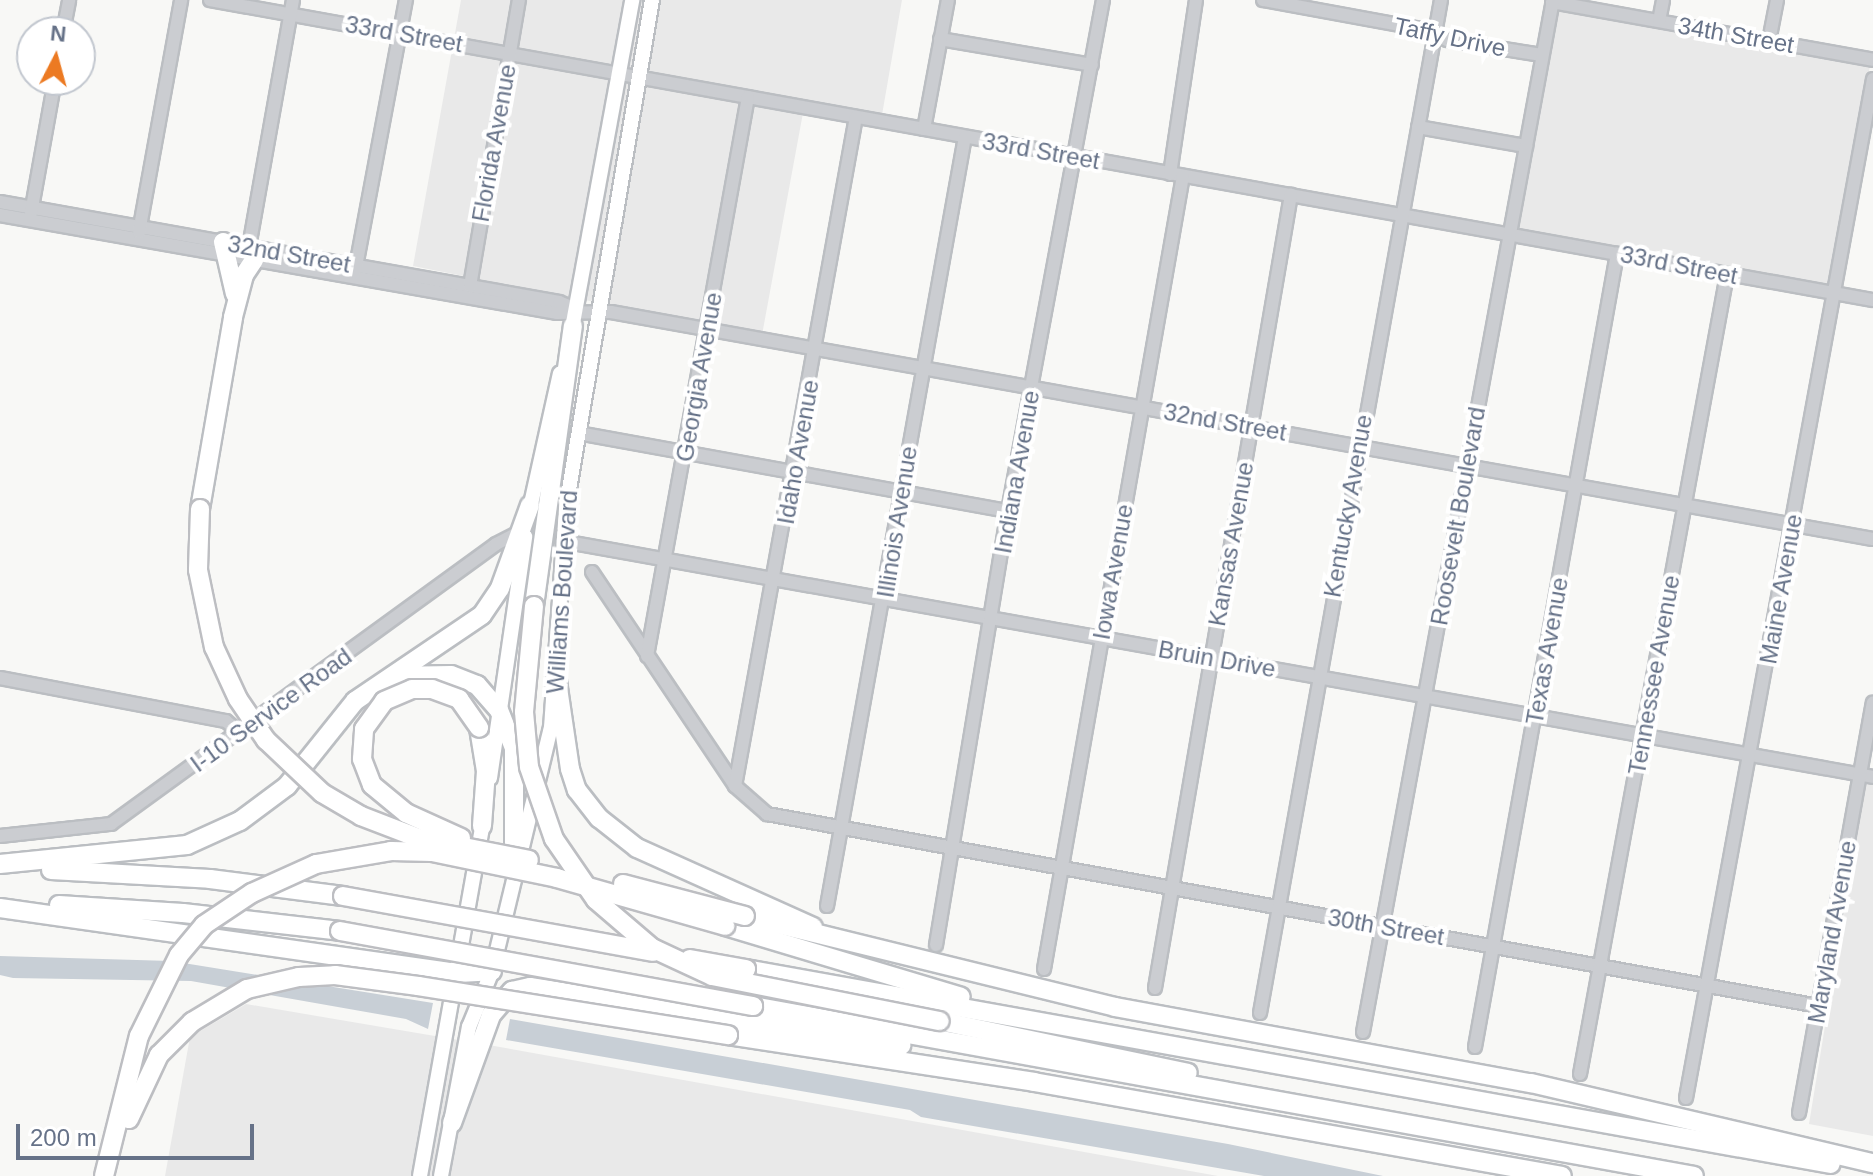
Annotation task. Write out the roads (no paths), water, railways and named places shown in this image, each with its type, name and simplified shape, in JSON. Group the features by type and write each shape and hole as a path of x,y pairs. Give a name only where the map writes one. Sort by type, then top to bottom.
{"highway":[{"path":"226,249 233,317"},
{"path":"251,253 233,317 200,509 198,570 214,647 238,699 266,740 322,793 361,816 418,838 490,850 840,943 1115,1007 1531,1083 1873,1163"},
{"path":"574,318 554,537 526,663 526,738 541,808 588,891 652,948 712,976 1555,1151"},
{"path":"0,866 187,845 240,821 287,786 355,701 482,615 500,588 530,505"},
{"path":"387,677 451,675 477,685 499,710 514,748 514,864"},
{"path":"557,681 570,769 577,790 599,818 637,848 764,902 840,943"},
{"path":"482,826 486,771 479,728 459,699 432,689 412,689 372,711 364,729 362,759 372,785 387,799 490,850"},
{"path":"104,1176 139,1036 179,955 204,925 294,873 351,855 432,852 557,878 725,926 849,967 1084,1030"},
{"path":"0,866 171,876 343,896 1873,1171"},
{"path":"0,906 458,973 492,971"},
{"path":"0,906 183,913 340,931 1694,1176"},
{"path":"406,963 440,977 450,1001"},
{"path":"113,1176 135,1100 159,1055 192,1022 227,998 277,980 335,975 1034,1082 1562,1176"},
{"path":"452,1123 491,1015 512,991 530,987 758,1026 1040,1059"}],"main road":[{"name":"Williams Boulevard","path":"420,1176 450,1001 458,973 530,505 547,416 574,318 632,0"},
{"name":"Williams Boulevard","path":"441,1176 469,1027 492,971 514,864 542,766 557,681 554,537 578,433 596,311 652,0"}],"street":[{"path":"139,233 181,0"},
{"name":"33rd Street","path":"210,0 1873,300"},
{"path":"251,253 293,0"},
{"path":"355,272 406,0"},
{"name":"Florida Avenue","path":"470,286 519,0"},
{"path":"924,129 948,0"},
{"name":"Indiana Avenue","path":"936,945 1008,511 1103,0"},
{"name":"Iowa Avenue","path":"1044,969 1143,408 1177,175 1196,0"},
{"name":"Taffy Drive","path":"1263,0 1435,33 1447,40 1542,55"},
{"name":"Kentucky Avenue","path":"1260,1013 1358,446 1441,0"},
{"path":"1659,21 1663,0"},
{"path":"1769,41 1777,0"},
{"name":"34th Street","path":"1553,1 1873,60"},
{"name":"Roosevelt Boulevard","path":"1363,1032 1553,1"},
{"path":"940,39 1092,65"},
{"name":"Maine Avenue","path":"1686,1098 1710,986 1873,79"},
{"path":"31,214 52,96"},
{"name":"Georgia Avenue","path":"647,656 667,559 748,97"},
{"name":"Idaho Avenue","path":"735,786 795,472 856,117"},
{"path":"1418,127 1526,146"},
{"name":"Illinois Avenue","path":"827,906 885,598 965,137"},
{"name":"Kansas Avenue","path":"1155,988 1291,195"},
{"name":"32nd Street","path":"0,202 31,214 446,288 574,318 596,311 708,329 1873,539"},
{"name":"32nd Street","path":"0,215 31,214"},
{"name":"Texas Avenue","path":"1475,1047 1617,254"},
{"name":"Tennessee Avenue","path":"1580,1074 1727,275"},
{"name":"32nd Street","path":"446,288 470,286 574,318"},
{"path":"578,433 1008,511"},
{"name":"I-10 Service Road","path":"0,836 111,824 496,544 521,531"},
{"name":"Bruin Drive","path":"554,537 1866,776"},
{"path":"592,572 735,786 767,814 953,849"},
{"path":"0,678 226,721 240,733"},
{"name":"Maryland Avenue","path":"1799,1113 1866,776 1873,703"},
{"name":"30th Street","path":"953,849 1818,1006"}]}
